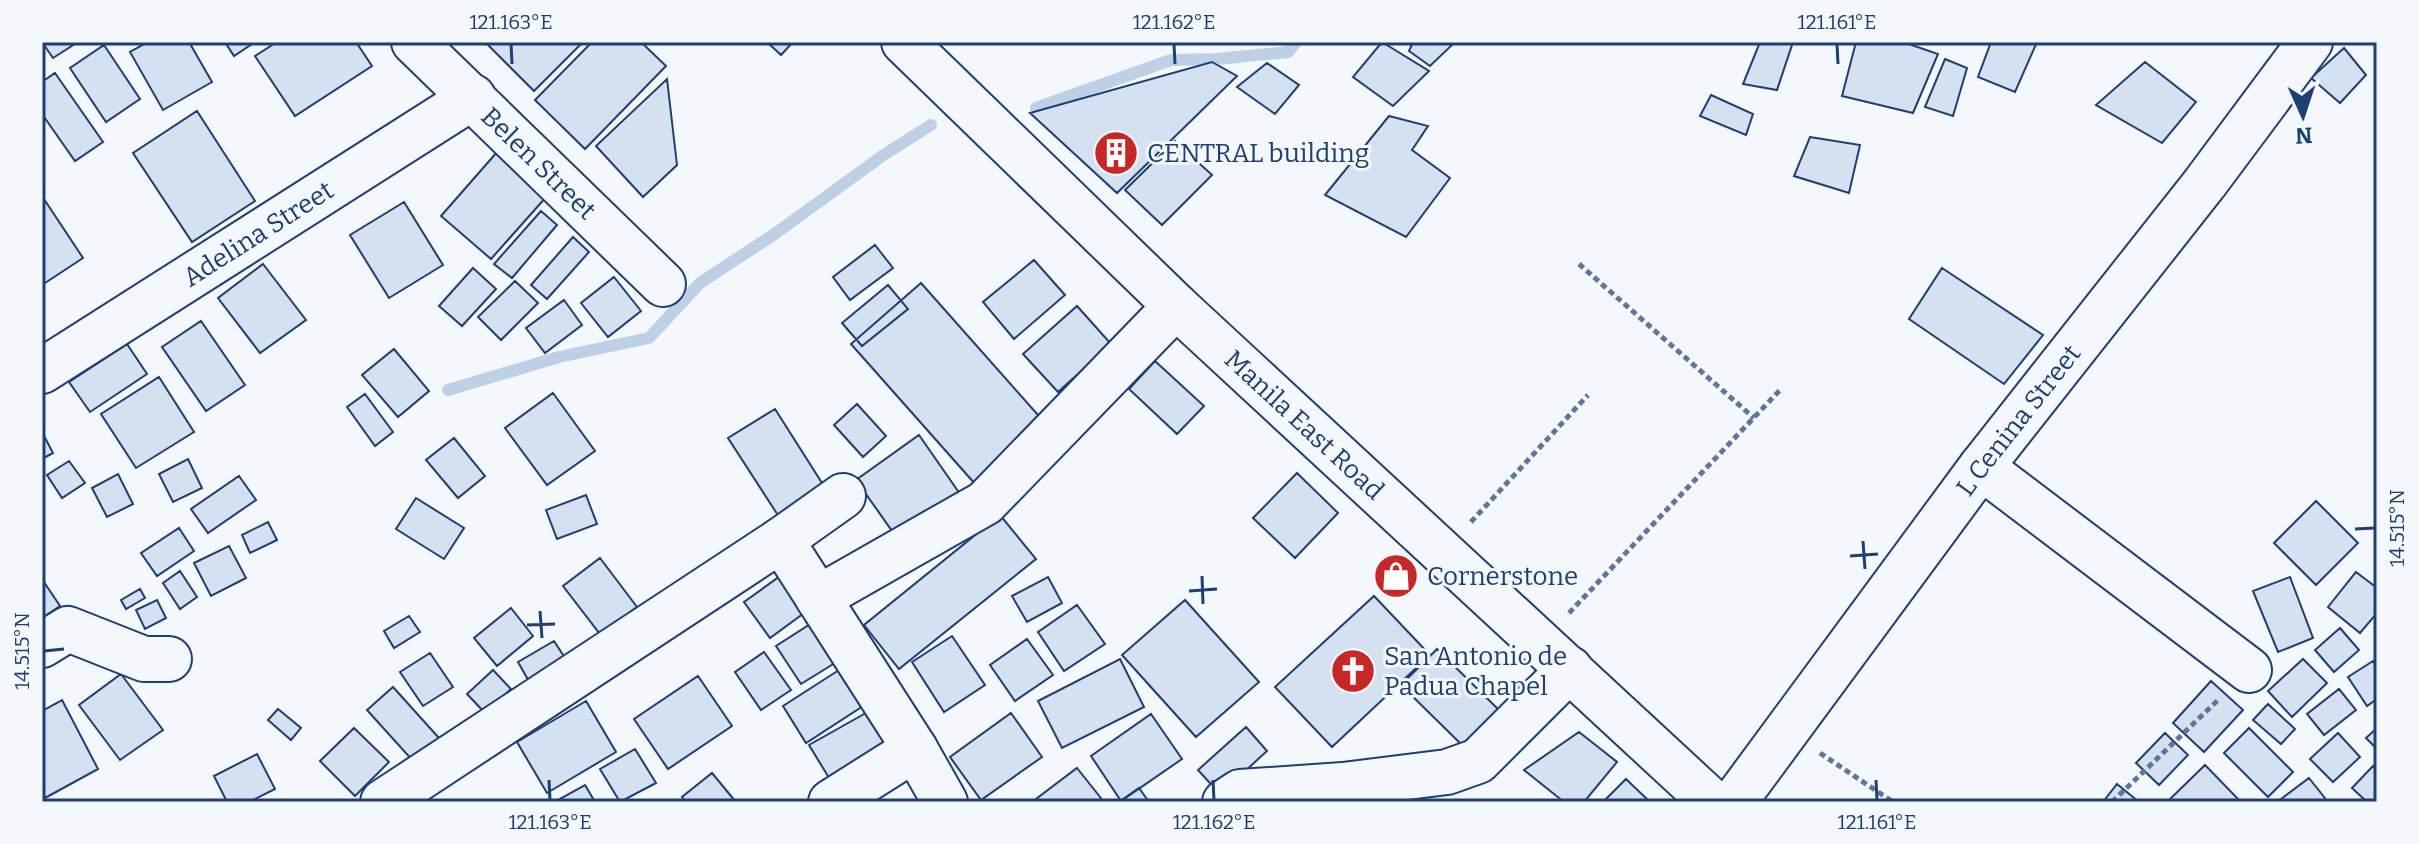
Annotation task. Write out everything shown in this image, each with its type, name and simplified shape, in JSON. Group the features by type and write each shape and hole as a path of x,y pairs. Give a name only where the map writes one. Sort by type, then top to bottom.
{"street":[{"name":"Belen Street","path":"414,42 663,284"},
{"name":"Manila East Road","path":"904,42 1176,306 1712,802"},
{"name":"L Cenina Street","path":"1734,802 1981,467 2205,183 2310,42"},
{"name":"Adelina Street","path":"42,371 473,97"},
{"path":"818,598 985,503 1176,306"},
{"path":"1981,467 2249,670"},
{"path":"383,802 843,496"},
{"path":"781,540 915,749 945,802"},
{"path":"42,645 68,629 144,659 169,659"},
{"path":"1225,802 1240,792 1343,785 1447,772 1478,761 1555,656"},
{"path":"831,802 915,749"}],"path":[{"path":"1579,264 1754,418"},
{"path":"1555,656 1781,389"},
{"path":"1443,552 1588,395"},
{"path":"2112,802 2249,670"},
{"path":"1786,730 1893,802"}],"building":[{"path":"42,42 78,42 53,58"},
{"path":"148,42 189,42 212,82 163,110 130,52"},
{"path":"225,42 255,42 234,56"},
{"path":"277,42 356,42 372,66 295,116 255,56"},
{"path":"485,42 583,42 534,91"},
{"path":"592,42 641,42 666,66 585,149 535,100"},
{"path":"767,42 793,42 781,55"},
{"path":"1382,42 1429,71 1393,106 1353,77"},
{"path":"1413,42 1453,44 1430,66 1409,51"},
{"path":"1760,42 1793,42 1777,90 1743,84"},
{"path":"1856,42 1903,42 1938,54 1913,113 1842,96"},
{"path":"1991,42 2037,42 2015,92 1978,77"},
{"path":"104,45 140,99 106,122 70,68"},
{"path":"2344,48 2366,75 2340,103 2311,78"},
{"path":"1945,59 1967,68 1953,116 1925,107"},
{"name":"CENTRAL building","path":"1212,62 1237,76 1117,193 1030,113"},
{"path":"2145,62 2196,102 2162,143 2096,105"},
{"path":"1267,63 1299,85 1275,114 1237,87"},
{"path":"55,73 103,142 75,161 42,114 42,82"},
{"path":"667,79 677,165 643,197 596,146"},
{"path":"1711,95 1753,114 1746,135 1700,116"},
{"path":"197,111 255,201 192,242 133,153"},
{"path":"1389,116 1428,126 1412,150 1450,178 1406,237 1325,195"},
{"path":"1810,137 1860,145 1849,193 1794,176"},
{"path":"1175,141 1212,175 1162,225 1125,190"},
{"path":"505,143 555,187 491,259 441,216"},
{"path":"42,196 83,258 42,285"},
{"path":"404,202 443,265 389,298 350,235"},
{"path":"541,211 557,225 512,278 494,264"},
{"path":"573,237 589,252 547,299 531,285"},
{"path":"875,245 893,268 850,300 833,277"},
{"path":"1034,260 1065,295 1014,339 983,302"},
{"path":"263,264 306,320 260,353 218,298"},
{"path":"473,268 496,289 462,326 439,306"},
{"path":"1942,268 2043,335 2004,384 1909,319"},
{"path":"614,277 641,311 608,337 581,303"},
{"path":"515,281 538,303 501,340 478,317"},
{"path":"921,283 1046,424 976,485 851,344"},
{"path":"888,285 908,309 862,346 842,323"},
{"path":"564,300 582,325 545,353 526,328"},
{"path":"1077,306 1111,344 1058,392 1023,354"},
{"path":"201,321 245,385 206,411 162,347"},
{"path":"127,344 147,374 90,412 69,382"},
{"path":"394,349 429,391 398,417 362,375"},
{"path":"1155,361 1204,406 1177,434 1129,389"},
{"path":"159,377 194,432 136,468 101,414"},
{"path":"553,393 595,451 547,485 505,428"},
{"path":"365,394 393,432 375,446 347,407"},
{"path":"857,404 886,436 863,457 834,425"},
{"path":"775,409 829,494 783,523 728,438"},
{"path":"42,432 53,453 42,459"},
{"path":"919,435 960,494 897,538 856,480"},
{"path":"454,438 485,476 458,498 426,460"},
{"path":"188,459 202,488 173,502 159,474"},
{"path":"69,461 85,483 62,498 47,475"},
{"path":"1297,473 1338,513 1295,558 1253,518"},
{"path":"118,474 133,504 107,517 92,488"},
{"path":"239,476 256,500 208,533 191,509"},
{"path":"586,495 597,524 557,539 546,510"},
{"path":"416,498 464,528 444,559 396,529"},
{"path":"2316,501 2358,543 2316,585 2274,543"},
{"path":"1000,515 1036,559 899,669 864,625"},
{"path":"268,522 277,540 250,553 242,535"},
{"path":"179,528 194,551 157,576 141,553"},
{"path":"229,546 246,578 211,596 194,563"},
{"path":"600,558 637,607 600,634 563,586"},
{"path":"790,569 815,605 770,638 744,602"},
{"path":"180,571 197,597 180,609 163,583"},
{"path":"2356,572 2377,588 2377,613 2360,633 2328,607"},
{"path":"1048,577 1062,603 1027,622 1012,596"},
{"path":"2290,577 2313,638 2278,652 2253,591"},
{"path":"42,579 60,606 42,618"},
{"path":"140,589 145,598 126,609 121,600"},
{"name":"San Antonio de Padua Chapel","path":"1374,596 1430,655 1332,747 1275,687"},
{"path":"157,600 166,618 145,629 136,610"},
{"path":"1185,600 1259,682 1196,737 1122,655"},
{"path":"1077,605 1105,644 1064,671 1038,632"},
{"path":"511,608 533,636 497,666 474,638"},
{"path":"826,614 851,653 801,684 776,646"},
{"path":"409,616 420,632 394,648 384,631"},
{"path":"2340,628 2359,650 2334,672 2315,650"},
{"path":"952,636 985,685 944,712 912,662"},
{"path":"1027,639 1053,675 1015,701 990,665"},
{"path":"554,641 567,661 530,683 518,662"},
{"path":"1437,649 1502,713 1466,749 1401,685"},
{"path":"764,652 791,690 761,710 735,672"},
{"path":"430,653 453,687 423,706 400,672"},
{"path":"1120,659 1144,707 1062,748 1038,701"},
{"path":"2303,659 2327,683 2292,717 2268,691"},
{"path":"853,661 877,697 806,743 783,706"},
{"path":"2373,661 2377,667 2377,699 2367,706 2348,677"},
{"path":"493,670 511,689 485,713 467,694"},
{"path":"121,674 163,730 120,760 79,705"},
{"path":"698,676 732,726 668,769 634,719"},
{"path":"2211,681 2243,710 2204,752 2173,723"},
{"path":"393,687 448,748 423,772 367,710"},
{"path":"2339,689 2356,710 2324,735 2307,714"},
{"path":"62,700 98,769 45,798 42,792 42,711"},
{"path":"586,701 616,752 547,793 517,742"},
{"path":"2268,704 2295,729 2281,744 2253,720"},
{"path":"880,705 907,751 837,791 809,745"},
{"path":"278,709 301,728 291,740 268,720"},
{"path":"1011,713 1042,757 981,800 950,757"},
{"path":"1151,714 1182,759 1121,801 1091,756"},
{"path":"1246,727 1267,751 1220,794 1198,770"},
{"path":"354,728 389,762 355,796 320,761"},
{"path":"2249,728 2293,772 2268,797 2224,753"},
{"path":"2377,728 2377,749 2366,738"},
{"path":"1579,732 1617,762 1584,802 1564,802 1524,770"},
{"path":"2165,733 2188,755 2159,785 2136,763"},
{"path":"2338,733 2360,757 2333,782 2310,759"},
{"path":"635,749 656,783 620,802 600,769"},
{"path":"257,754 275,789 249,802 227,802 214,776"},
{"path":"2205,765 2241,802 2167,802"},
{"path":"2373,766 2377,770 2377,802 2367,802 2352,788"},
{"path":"1077,768 1104,802 1032,802"},
{"path":"712,773 736,802 686,802 682,797"},
{"path":"2309,778 2328,802 2277,802"},
{"path":"1626,779 1650,802 1603,802"},
{"path":"2117,784 2139,802 2103,802"},
{"path":"585,785 595,802 556,801"},
{"path":"1139,788 1149,802 1119,802"}],"waterway":[{"path":"1036,108 1171,60 1288,52 1296,42"},
{"path":"448,390 559,357 649,338 700,283 931,125"}],"place":[{"name":"CENTRAL building","path":"1116,153"},
{"name":"Cornerstone","path":"1396,576"},
{"name":"San Antonio de Padua Chapel","path":"1353,671"}]}
